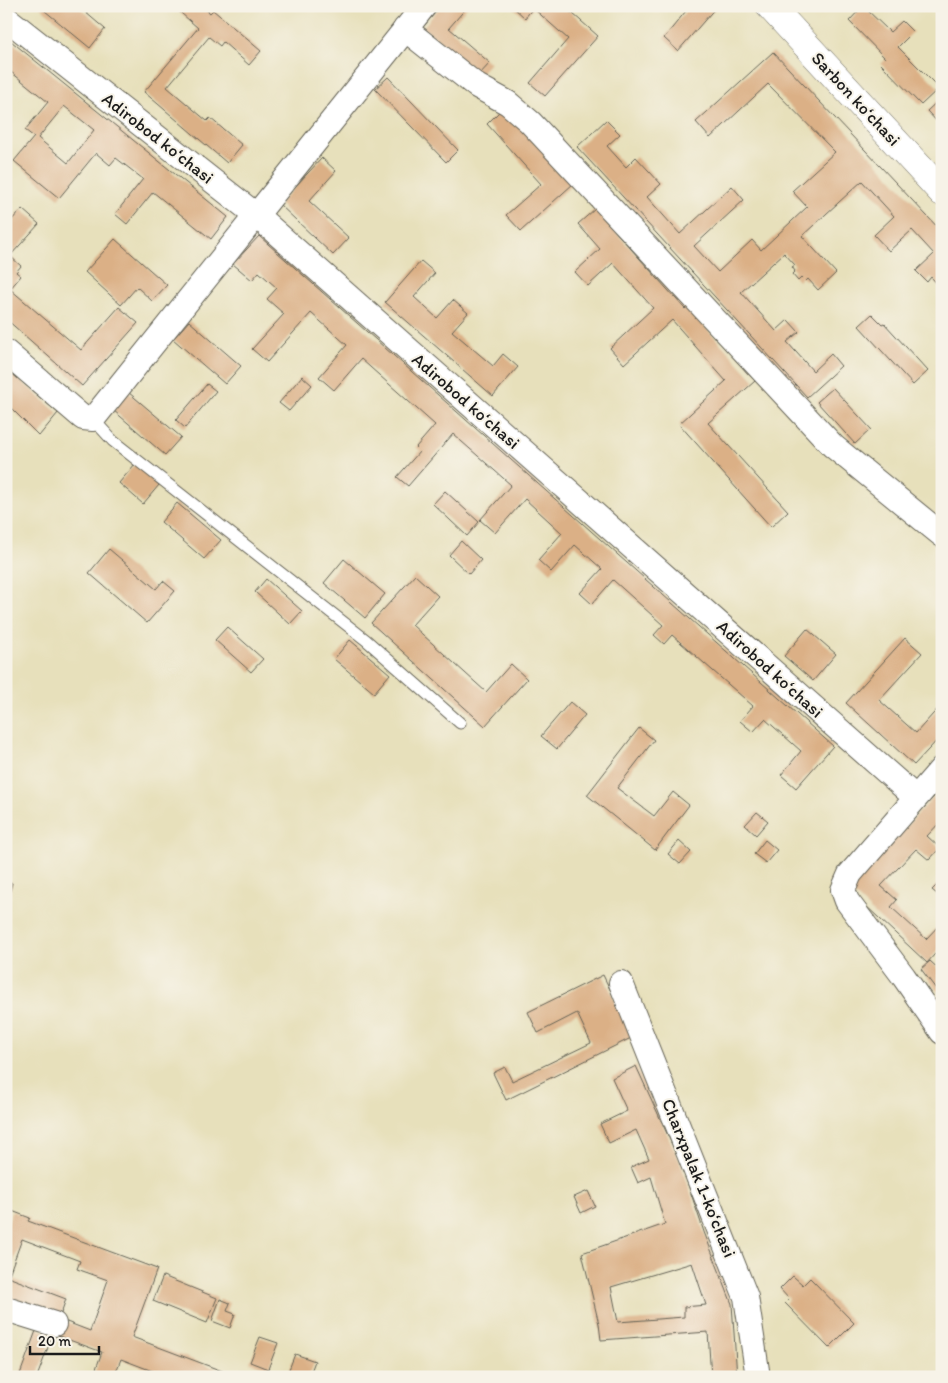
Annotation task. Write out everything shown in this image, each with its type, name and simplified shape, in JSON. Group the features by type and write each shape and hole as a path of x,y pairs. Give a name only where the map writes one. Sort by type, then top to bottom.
{"street":[{"path":"6,352 83,418 93,419 424,6"},
{"name":"Sarbon koʻchasi","path":"770,6 942,192"},
{"name":"Adirobod koʻchasi","path":"6,18 256,215 915,797"},
{"path":"405,29 477,86 508,103 530,122 834,446 942,535"},
{"path":"942,768 850,874 843,890 847,901 904,977 942,1032"},
{"name":"Charxpalak 1-koʻchasi","path":"621,983 746,1297 758,1377"},
{"path":"6,1309 54,1324"}],"lane":[{"path":"93,419 113,441 366,640 460,723"}],"building":[{"path":"39,6 78,6 105,29 90,48"},
{"path":"173,6 202,6 210,13 213,10 261,51 249,65 223,42 220,46 209,37 167,87 207,121 210,118 242,145 227,163 144,92 198,28"},
{"path":"441,6 468,6 449,28 490,63 478,76 423,27"},
{"path":"512,6 564,6 598,36 545,96 530,83 568,39 533,8 525,18"},
{"path":"690,6 717,6 678,51 664,38"},
{"path":"863,6 890,32 902,21 913,32 898,47 939,88 921,105 881,64 886,59 849,21"},
{"path":"6,37 228,217 211,239 153,192 127,224 115,214 143,179 116,158 110,165 96,153 59,198 14,161 34,137 25,130 48,102 11,72 6,78","holes":["64,106 94,130 68,163 38,138"]},
{"path":"773,52 942,232 942,289 931,277 927,282 916,271 934,254 912,230 889,251 874,235 894,216 862,181 802,236 836,273 818,290 808,279 806,281 802,277 798,281 792,274 795,271 792,267 795,265 784,253 741,292 776,331 788,320 799,332 787,342 813,371 831,354 841,366 807,397 577,147 606,120 620,134 607,146 626,167 636,157 661,184 647,197 680,234 732,186 744,200 694,246 718,272 752,240 761,250 807,207 792,191 835,152 768,84 710,138 696,122"},
{"path":"388,77 458,150 446,162 375,89"},
{"path":"942,97 942,127 927,111"},
{"path":"504,107 573,184 521,231 506,215 541,184 487,124"},
{"path":"322,158 336,171 309,201 349,238 333,255 279,204"},
{"path":"22,209 39,224 10,256 21,266 16,272 21,276 10,289 81,350 119,307 138,323 82,386 6,319 6,226"},
{"path":"595,209 685,309 687,307 755,381 708,423 788,511 771,527 679,424 726,381 672,320 624,364 610,348 653,308 613,263 588,286 575,272 600,249 578,224"},
{"path":"259,236 833,746 796,788 781,775 801,751 765,719 753,732 740,721 753,706 672,635 664,644 654,635 663,625 613,580 592,604 580,593 602,569 575,545 551,572 538,560 562,533 525,499 495,533 480,520 511,485 453,434 408,486 397,477 420,451 416,447 435,425 361,359 334,390 319,377 347,345 311,313 267,362 252,349 284,314 267,299 277,288 259,272 252,280 233,264"},
{"path":"115,239 167,285 152,301 137,287 121,305 85,272"},
{"path":"421,261 435,273 414,297 437,318 453,300 468,313 452,331 493,366 503,354 518,367 493,396 385,302"},
{"path":"872,314 882,324 884,323 928,371 913,385 859,326"},
{"path":"189,321 241,366 225,384 173,339"},
{"path":"6,368 58,413 39,436 6,403"},
{"path":"302,376 312,385 289,411 279,403"},
{"path":"207,384 216,391 185,428 176,420"},
{"path":"833,388 871,429 855,444 817,402"},
{"path":"128,392 181,437 165,455 113,410"},
{"path":"135,464 159,485 143,504 119,483"},
{"path":"445,491 479,522 467,536 433,504"},
{"path":"177,503 221,540 204,559 161,522"},
{"path":"461,541 481,560 469,574 449,555"},
{"path":"109,549 156,589 163,581 175,591 147,623 89,573"},
{"path":"344,559 385,594 365,618 324,583"},
{"path":"415,575 438,596 412,625 486,692 511,664 527,679 485,726 371,623"},
{"path":"266,579 302,611 290,624 255,592"},
{"path":"227,627 263,659 251,672 215,640"},
{"path":"807,629 836,654 813,681 784,656"},
{"path":"905,638 922,653 879,700 916,733 942,704 942,735 914,765 846,703"},
{"path":"350,640 390,674 374,693 334,659"},
{"path":"570,702 585,715 557,749 541,736"},
{"path":"639,728 654,740 617,788 654,816 673,792 689,805 655,850 587,795"},
{"path":"942,788 942,820 927,836 940,848 929,860 916,849 881,886 897,900 891,907 926,939 942,922 942,946 927,963 848,889"},
{"path":"757,812 768,821 756,835 745,825"},
{"path":"765,840 777,850 766,863 754,854"},
{"path":"679,841 691,852 680,864 668,854"},
{"path":"942,880 942,898 932,890"},
{"path":"6,882 12,883 7,903 6,903"},
{"path":"930,961 942,972 942,997 921,969"},
{"path":"603,975 633,1037 506,1100 493,1073 505,1067 512,1081 591,1043 577,1013 538,1033 528,1012"},
{"path":"636,1066 681,1164 704,1232 732,1304 737,1377 711,1377 708,1332 601,1340 582,1253 665,1224 651,1177 638,1183 631,1167 649,1159 636,1130 609,1143 600,1124 627,1111 612,1078","holes":["692,1263 706,1305 684,1307 684,1317 618,1322 611,1287"]},
{"path":"588,1191 595,1206 581,1213 574,1197"},
{"path":"12,1211 30,1218 28,1221 157,1269 132,1337 238,1377 168,1377 121,1359 114,1377 93,1377 102,1352 53,1334 59,1319 6,1300 6,1227","holes":["22,1239 80,1261 77,1269 108,1280 90,1331 59,1319 66,1299 8,1277"]},
{"path":"163,1276 217,1298 207,1323 153,1301"},
{"path":"793,1276 803,1285 810,1278 854,1323 829,1348 785,1303 789,1299 780,1289"},
{"path":"220,1299 230,1303 227,1311 235,1314 230,1328 212,1321"},
{"path":"37,1328 53,1334 37,1377 19,1377"},
{"path":"260,1337 278,1343 268,1369 250,1362"},
{"path":"295,1354 315,1361 309,1377 286,1377"}]}
